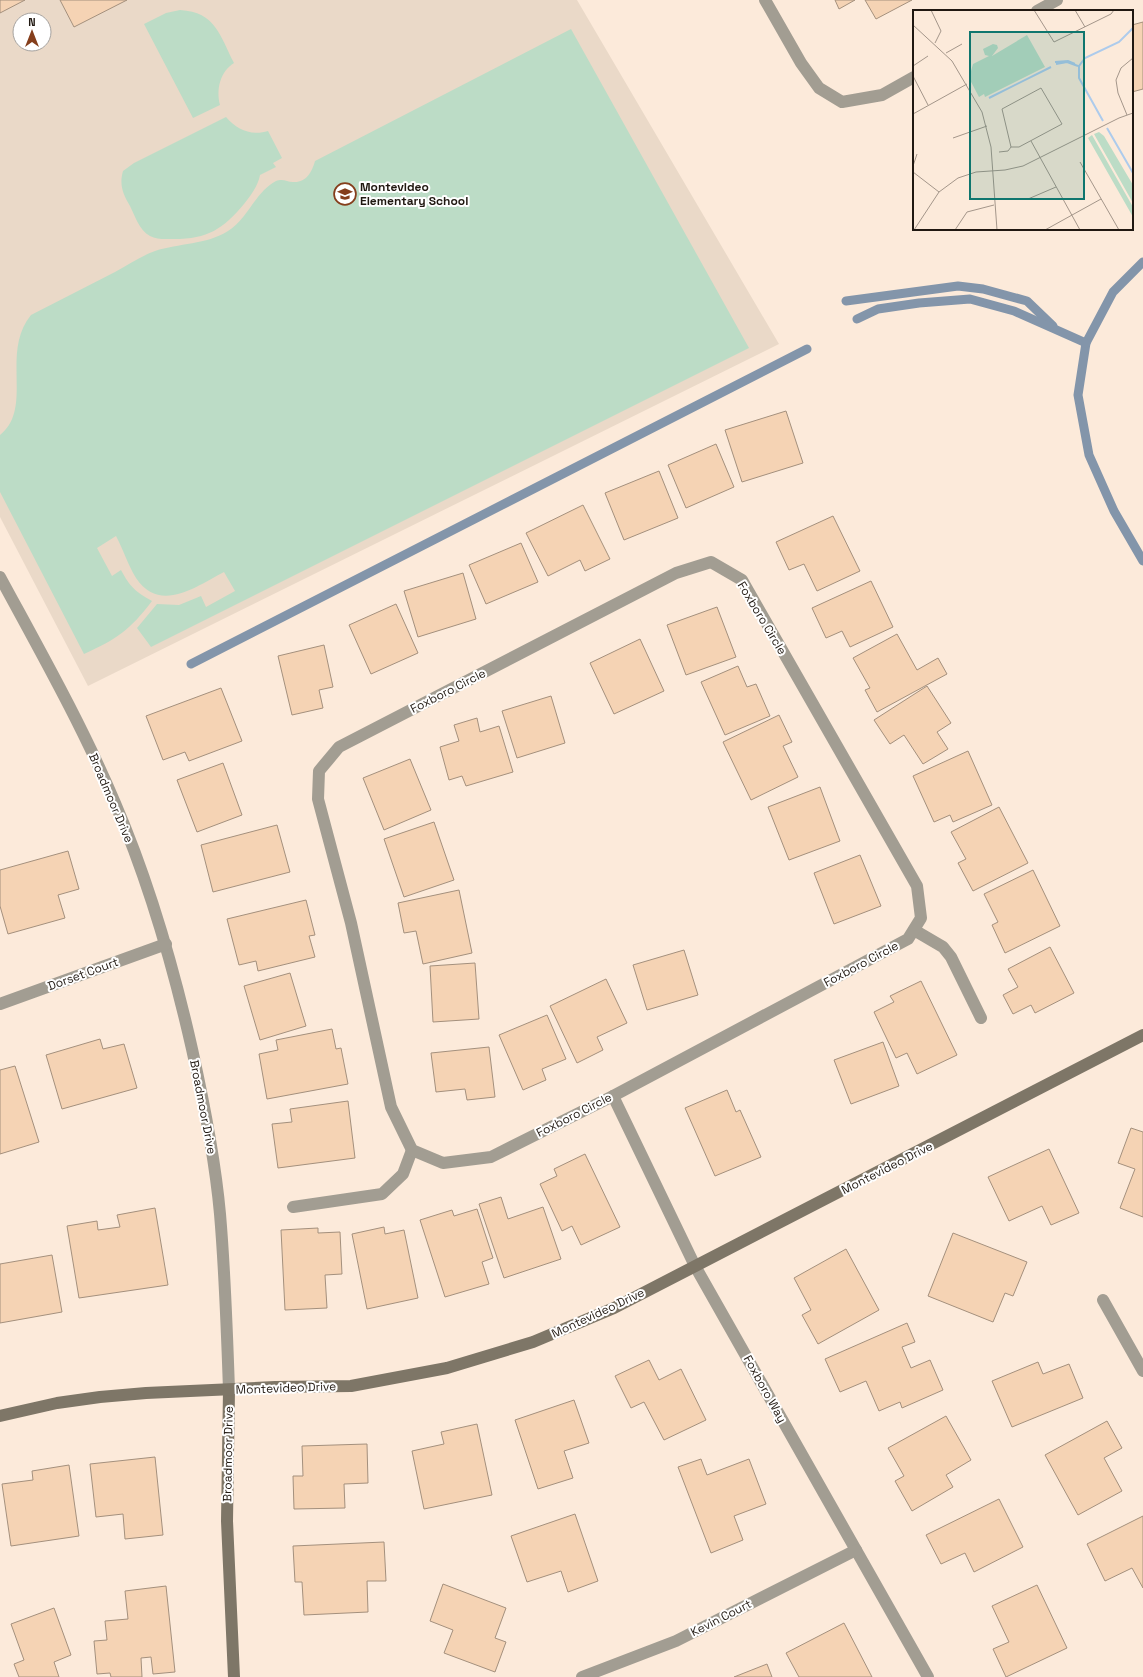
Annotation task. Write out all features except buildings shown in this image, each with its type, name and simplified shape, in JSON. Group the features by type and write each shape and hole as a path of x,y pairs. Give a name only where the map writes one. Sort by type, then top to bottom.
{"street":[{"path":"765,0 801,63 819,88 842,102 882,95 913,78"},
{"path":"1039,10 1057,0"},
{"name":"Foxboro Circle","path":"711,562 742,580 917,886 921,918 908,939 613,1096 491,1157 443,1163 412,1150 391,1107 351,923 318,799 319,771 339,747 676,573 711,562"},
{"name":"Broadmoor Drive","path":"0,577 86,740 109,789 142,873 166,944 195,1061 213,1157 220,1213 228,1340 229,1390 227,1521 234,1677"},
{"path":"914,930 943,947 952,957 981,1018"},
{"name":"Dorset Court","path":"0,1004 166,944"},
{"name":"Montevideo Drive","path":"0,1416 57,1403 146,1393 351,1386 447,1368 533,1342 614,1308 1143,1035"},
{"name":"Foxboro Way","path":"613,1096 695,1266 928,1677"},
{"path":"293,1207 382,1194 404,1174 412,1150"},
{"path":"1103,1300 1143,1371"},
{"name":"Kevin Court","path":"582,1677 676,1641 856,1550"}],"shaded area":[{"name":"Montevideo Elementary School","path":"0,0 577,0 779,344 88,686 0,517"}],"green space":[{"path":"180,10 202,15 209,21 220,35 234,63 225,71 220,81 220,105 193,118 144,24 166,13"},
{"name":"Montevideo Elementary School","path":"571,29 749,348 151,647 137,628 157,604 179,605 201,596 206,607 235,591 224,572 191,590 179,594 167,596 156,594 146,589 136,578 116,536 97,548 112,576 121,570 127,581 134,588 152,601 130,627 114,638 84,654 0,492 0,435 10,424 15,410 17,395 18,346 22,330 31,315 150,253 164,248 220,236 235,226 262,192 276,181 302,181 310,173 315,161"},
{"path":"226,117 230,122 245,131 256,133 268,131 282,158 273,163 276,167 260,175 256,187 244,204 229,220 214,231 206,235 186,239 162,239 150,236 140,227 124,193 121,181 123,171 134,163"}],"waterway":[{"path":"1143,262 1113,292 1086,343 1078,395 1089,455 1114,511 1143,561"},
{"path":"846,301 958,286 983,289 1027,301 1053,326"},
{"path":"857,319 878,309 919,303 970,299 1014,311 1086,343"},
{"path":"191,664 807,349"}],"place":[{"name":"Montevideo Elementary School","path":"345,194"}]}
